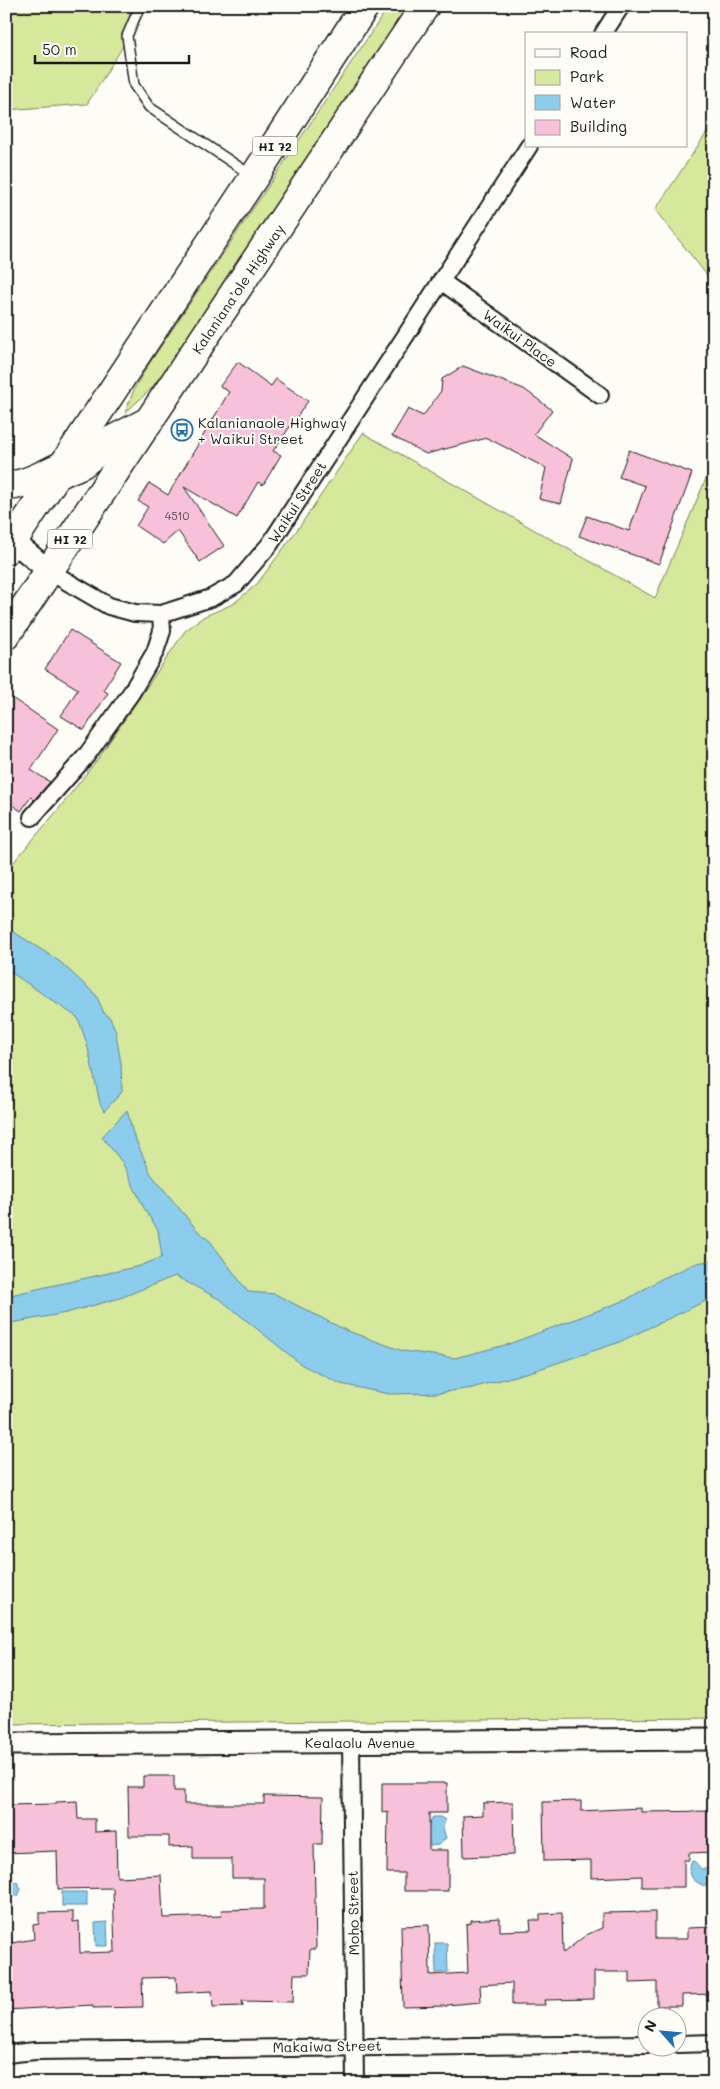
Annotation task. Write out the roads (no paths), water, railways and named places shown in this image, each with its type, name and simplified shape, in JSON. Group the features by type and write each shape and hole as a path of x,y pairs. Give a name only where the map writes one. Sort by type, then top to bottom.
{"highway":[{"name":"HI 72","path":"8,539 59,470 365,6"},
{"name":"Kalaniana’ole Highway","path":"6,635 425,6"},
{"path":"6,486 17,486 59,470 82,464 112,440 150,420"}],"street":[{"path":"604,32 621,6"},
{"name":"Waikui Street","path":"50,571 109,606 135,613 161,614 211,598 236,584 270,544 528,148"},
{"name":"Waikui Place","path":"441,281 600,395"},
{"path":"8,539 50,571"},
{"path":"32,817 86,756 131,693 155,652 162,631 161,614"},
{"name":"Kealaolu Avenue","path":"6,1744 714,1739"},
{"name":"Moho Street","path":"351,1742 355,2083"},
{"path":"688,2044 714,2043"},
{"name":"Makaiwa Street","path":"6,2054 35,2051 638,2044"}],"lane":[{"path":"140,6 127,36 134,85 149,107 254,177"}],"water":[{"path":"6,927 59,961 96,995 104,1013 110,1018 115,1029 121,1063 122,1092 104,1111 100,1103 87,1044 78,1018 6,969"},
{"path":"127,1110 133,1134 151,1174 197,1230 210,1241 248,1292 275,1294 345,1330 403,1351 455,1358 509,1344 626,1300 661,1279 697,1263 714,1260 714,1297 617,1343 536,1370 472,1388 438,1393 389,1394 341,1384 302,1365 221,1300 175,1276 120,1298 66,1313 6,1324 6,1296 140,1266 162,1257 158,1230 144,1208 122,1162 102,1137"},
{"path":"433,1817 440,1817 445,1820 443,1828 446,1838 438,1845 430,1846 426,1842 430,1821"},
{"path":"692,1861 701,1869 710,1869 714,1874 714,1888 694,1880 690,1872"},
{"path":"10,1880 18,1883 21,1889 18,1896 6,1896 6,1881"},
{"path":"62,1892 87,1892 87,1906 62,1906"},
{"path":"107,1922 108,1946 96,1946 95,1923"},
{"path":"435,1943 447,1943 448,1972 436,1973"}],"place":[{"name":"Kalanianaole Highway + Waikui Street","path":"182,430"}]}
